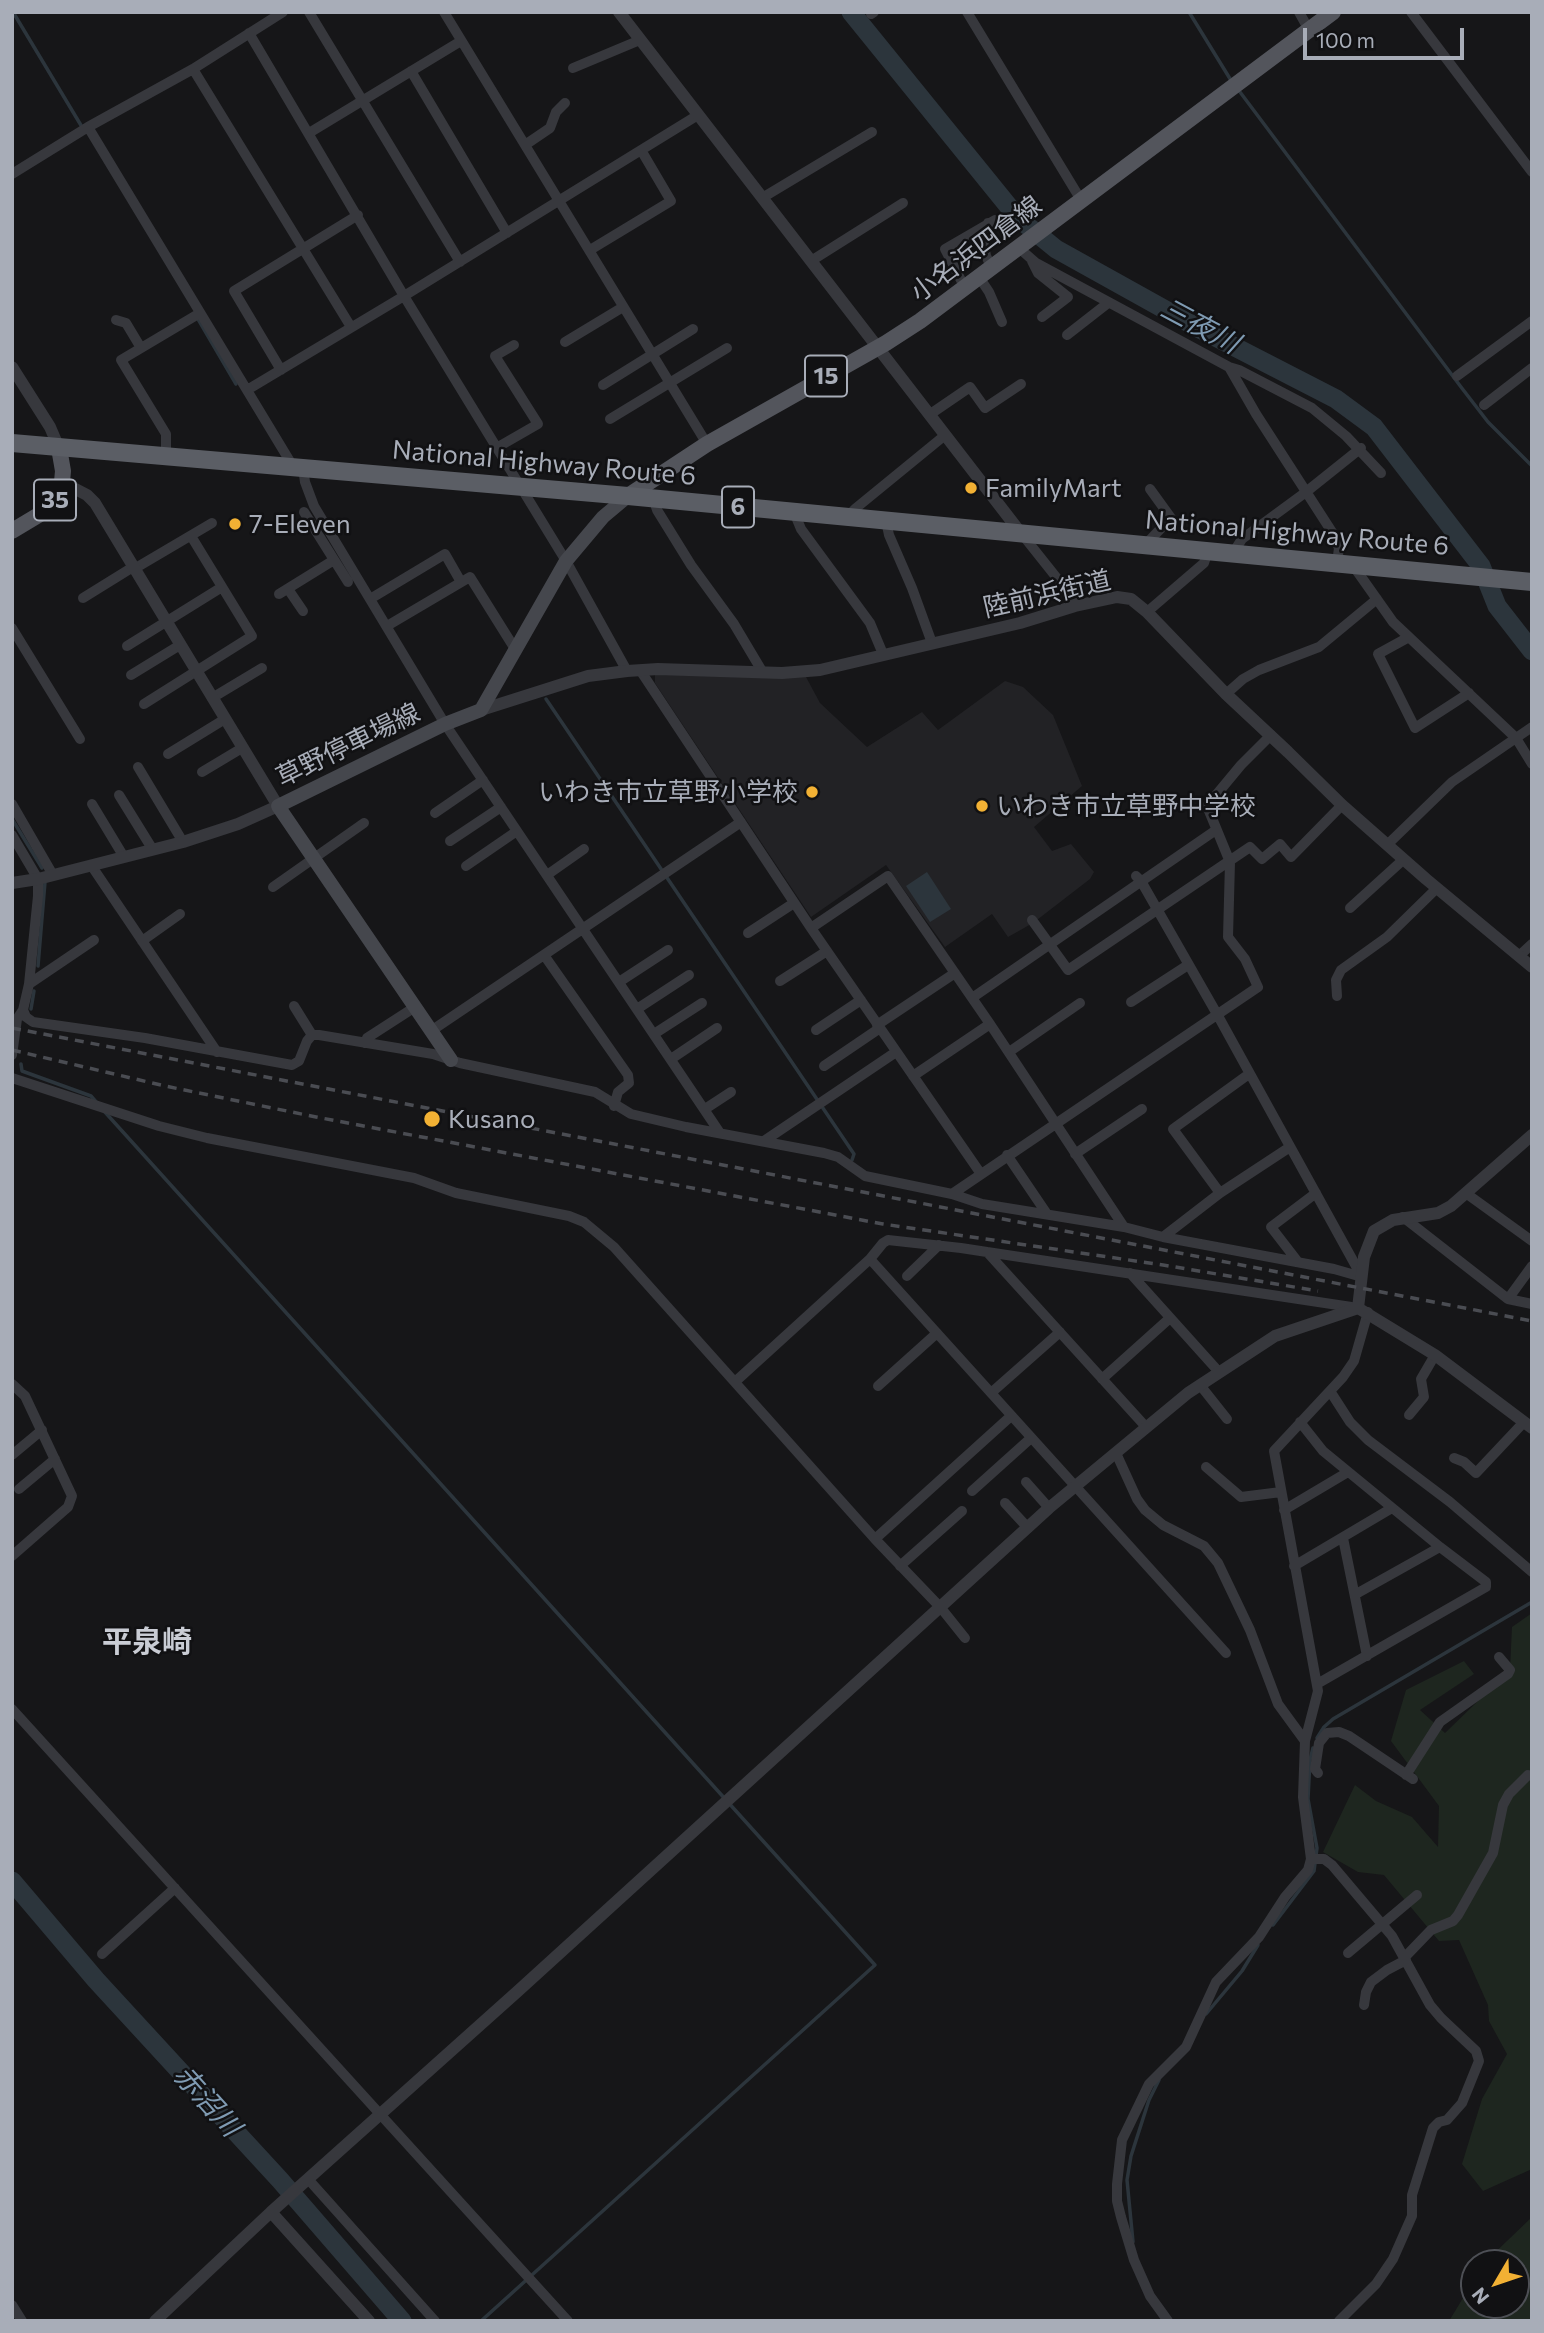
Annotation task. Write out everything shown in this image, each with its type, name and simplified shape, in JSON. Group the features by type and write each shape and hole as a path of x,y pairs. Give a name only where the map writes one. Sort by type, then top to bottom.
{"highway":[{"name":"National Highway Route 6","path":"12,443 653,498 1532,582"}],"main road":[{"name":"小名浜四倉線","path":"628,496 707,444 877,348 920,321 986,273 1024,253 1053,223 1082,200 1333,12"},
{"name":"35","path":"12,531 47,510 55,501 62,482 59,448"},
{"path":"481,710 566,561 603,517 628,496"},
{"name":"草野停車場線","path":"451,1060 278,806 445,724 481,710"}],"street":[{"path":"12,174 85,129 193,69 283,12"},
{"path":"309,12 460,262"},
{"path":"444,12 707,444"},
{"path":"619,12 944,436 1072,597 1075,606"},
{"path":"967,12 1082,200"},
{"path":"1299,12 1309,30"},
{"path":"1410,12 1532,172"},
{"path":"249,33 404,296 498,447 519,487 633,670 741,822 981,1174"},
{"path":"573,68 640,40"},
{"path":"309,133 461,41"},
{"path":"193,69 351,327"},
{"path":"411,71 507,233"},
{"path":"525,145 550,128 556,112 565,103"},
{"path":"247,390 698,115"},
{"path":"85,129 298,468 348,582"},
{"path":"762,198 872,132"},
{"path":"590,250 671,201 641,150"},
{"path":"811,261 903,203"},
{"path":"281,370 234,291 358,215"},
{"path":"965,288 945,249 992,222 984,240 986,273 989,292 1002,322"},
{"path":"1024,253 1108,303 1312,408 1331,422 1381,473"},
{"path":"1024,253 1038,273 1068,297 1042,317"},
{"path":"1067,335 1108,303"},
{"path":"565,342 623,307"},
{"path":"166,457 166,434 121,360 200,313"},
{"path":"116,320 126,323 141,348"},
{"path":"1457,376 1532,321"},
{"path":"603,385 693,329"},
{"path":"498,447 538,424 495,356 514,345"},
{"path":"610,419 727,348"},
{"path":"12,367 50,427 59,448"},
{"path":"1229,367 1332,532 1345,564 1377,599 1393,622 1516,738 1532,764"},
{"path":"1484,405 1532,368"},
{"path":"929,415 970,387 985,408 1021,384"},
{"path":"847,517 944,436"},
{"path":"1233,554 1242,538 1306,492 1359,449"},
{"path":"12,883 38,879 183,842 238,824 278,806 94,503 88,495 62,482"},
{"path":"1145,545 1171,518 1150,489"},
{"path":"653,498 657,510 691,565 734,624 762,671"},
{"path":"304,512 370,599 445,724 720,1133"},
{"path":"794,512 800,528 870,623 883,654"},
{"path":"886,521 889,535 932,643"},
{"path":"83,598 212,523"},
{"path":"144,704 252,636 191,536"},
{"path":"1147,612 1204,563 1208,551"},
{"path":"370,599 445,554 461,582"},
{"path":"303,611 284,591 336,556"},
{"path":"387,626 470,577 515,649"},
{"path":"127,646 222,587"},
{"name":"陸前浜街道","path":"481,710 588,676 633,670 820,670 1020,623 1075,606 1117,597 1131,599 1342,806 1532,967"},
{"path":"1226,694 1243,679 1259,670 1319,647 1377,599"},
{"path":"12,628 80,739"},
{"path":"1409,637 1378,654 1415,728 1469,693"},
{"path":"131,676 180,645"},
{"path":"212,698 262,668"},
{"path":"169,754 225,719"},
{"path":"1387,845 1451,782 1532,727"},
{"path":"952,1194 1258,987 1245,959 1228,937 1231,916 1230,862 1207,806 1241,765 1271,735"},
{"path":"202,772 242,748"},
{"path":"138,767 183,842"},
{"path":"435,813 483,780"},
{"path":"119,795 153,850"},
{"path":"12,804 53,875"},
{"path":"92,804 124,857"},
{"path":"1032,920 1068,970 1250,847 1262,859 1280,844 1292,857 1342,806"},
{"path":"450,841 501,807"},
{"path":"431,1031 741,822"},
{"path":"273,887 364,823"},
{"path":"972,998 1050,945 1138,879 1216,830"},
{"path":"466,866 517,831"},
{"path":"12,835 38,879 29,984 17,1015 12,1055"},
{"path":"547,875 584,849"},
{"path":"1350,908 1404,859"},
{"path":"91,865 217,1052"},
{"path":"811,928 888,876 1125,1227"},
{"path":"1138,879 1217,1014 1362,1278"},
{"path":"1337,996 1336,980 1340,970 1387,937 1437,888"},
{"path":"747,933 794,903"},
{"path":"142,941 180,914"},
{"path":"29,984 94,940"},
{"path":"1519,957 1532,944"},
{"path":"619,982 668,950"},
{"path":"780,981 827,951"},
{"path":"544,955 628,1075 629,1083 618,1092 614,1106"},
{"path":"1132,1002 1188,965"},
{"path":"824,1066 955,972"},
{"path":"638,1009 689,975"},
{"path":"816,1030 861,1000"},
{"path":"654,1034 702,1003"},
{"path":"1009,1052 1080,1003"},
{"path":"294,1006 313,1035 433,1054 595,1092 631,1114 838,1157 865,1176 952,1194 982,1205 1125,1227 1163,1237 1298,1262 1362,1278"},
{"path":"365,1043 368,1038 415,1007"},
{"path":"17,1015 33,1022 145,1038 292,1066 299,1061 307,1041 313,1035"},
{"path":"913,1076 990,1024"},
{"path":"671,1059 717,1028"},
{"path":"764,1141 896,1052"},
{"path":"1220,1194 1173,1129 1249,1074"},
{"path":"12,1077 207,1138 414,1178 456,1193 569,1216 584,1222 614,1247 965,1638"},
{"path":"705,1109 731,1092"},
{"path":"1075,1154 1142,1110"},
{"path":"1168,2321 1144,2284 1119,2209 1117,2184 1122,2140 1150,2084 1186,2047 1216,1982 1259,1937 1314,1859 1303,1797 1305,1741 1318,1691 1274,1451 1354,1361 1363,1310 1364,1257 1374,1231 1383,1224 1403,1217 1438,1213 1451,1206 1532,1135"},
{"path":"1163,1237 1220,1194 1290,1147"},
{"path":"1007,1155 1047,1213"},
{"path":"1298,1262 1272,1227 1317,1193"},
{"path":"1467,1194 1532,1241"},
{"path":"1403,1217 1508,1299 1532,1304"},
{"path":"736,1381 888,1240 939,1245 1363,1310 1434,1354 1528,1425 1476,1473 1464,1462 1454,1458"},
{"path":"907,1276 939,1245"},
{"path":"987,1252 1146,1427"},
{"path":"870,1259 1226,1653"},
{"path":"1508,1299 1532,1266"},
{"path":"1130,1273 1219,1372"},
{"path":"155,2321 274,2209 1049,1508 1200,1385 1275,1335 1363,1310"},
{"path":"1102,1379 1170,1318"},
{"path":"990,1392 1060,1332"},
{"path":"878,1386 937,1333"},
{"path":"1409,1415 1424,1397 1422,1378 1434,1354"},
{"path":"12,1384 25,1396 72,1496 71,1504 12,1556"},
{"path":"1200,1385 1227,1419"},
{"path":"1330,1391 1350,1422 1368,1440 1450,1502 1532,1572"},
{"path":"875,1539 1011,1416"},
{"path":"1300,1422 1323,1451 1440,1547 1486,1581 1486,1587 1317,1684"},
{"path":"12,1455 42,1430"},
{"path":"972,1491 1031,1438"},
{"path":"1116,1453 1137,1499 1145,1510 1163,1525 1204,1546 1218,1563 1250,1630 1278,1704 1305,1741"},
{"path":"19,1489 55,1459"},
{"path":"1206,1467 1241,1497 1281,1492"},
{"path":"1284,1510 1348,1472"},
{"path":"1026,1482 1049,1508"},
{"path":"1005,1503 1028,1528"},
{"path":"1294,1566 1392,1508"},
{"path":"900,1566 962,1511"},
{"path":"1343,1538 1367,1656"},
{"path":"1356,1594 1440,1547"},
{"path":"1318,1773 1315,1769 1319,1743 1331,1732 1339,1732 1409,1777 1440,1722 1508,1674 1510,1670 1499,1657"},
{"path":"12,1709 568,2321"},
{"path":"1309,1726 1325,1736"},
{"path":"1364,2005 1371,1982 1405,1959 1431,1930 1452,1921 1458,1915 1493,1853 1503,1805 1509,1794 1528,1775 1532,1776"},
{"path":"1314,1859 1324,1859 1332,1865 1392,1936 1430,2005 1476,2051 1479,2062 1462,2103 1447,2120 1439,2122 1433,2128 1412,2195 1410,2221 1393,2259 1376,2284 1339,2321"},
{"path":"102,1954 175,1888"},
{"path":"1348,1953 1417,1895"},
{"path":"305,2181 435,2321"},
{"path":"274,2209 369,2321"},
{"path":"12,2305 22,2321"}],"shaded area":[{"path":"655,673 806,677 820,703 867,747 922,712 938,730 1005,681 1023,687 1053,715 1082,786 1034,827 1052,851 1071,844 1094,872 1090,879 1033,923 1008,937 992,914 945,947 886,865 811,917 655,683"},
{"path":"927,872 951,909 930,922 906,886"},
{"path":"1532,1613 1532,2169 1483,2191 1462,2164 1482,2099 1507,2054 1489,2021 1488,2005 1459,1940 1439,1941 1384,1875 1358,1872 1323,1852 1355,1785 1376,1801 1412,1817 1438,1847 1439,1806 1391,1741 1406,1690 1464,1661 1474,1674 1420,1710 1445,1733 1510,1670 1512,1627"},
{"path":"1532,2217 1532,2321 1449,2321 1460,2303 1460,2319 1530,2319 1530,2249 1499,2249"}],"waterway":[{"path":"13,12 82,127"},
{"name":"三夜川","path":"851,12 1018,218 1056,249 1198,328 1336,399 1374,427 1481,566 1497,606 1532,651"},
{"path":"1189,12 1232,82"},
{"path":"1237,88 1488,422 1532,466"},
{"path":"198,319 236,384"},
{"path":"546,699 854,1154 852,1160"},
{"path":"12,819 42,868"},
{"path":"38,966 45,882"},
{"path":"31,1009 34,991"},
{"path":"21,1064 22,1071 91,1096 97,1103"},
{"path":"104,1111 875,1965 481,2321"},
{"path":"1317,1738 1333,1719 1532,1602"},
{"path":"1273,1925 1314,1871 1317,1848 1308,1799 1313,1748"},
{"name":"赤沼川","path":"12,1881 96,1980 280,2180 402,2321"},
{"path":"1206,2014 1242,1971 1258,1945"},
{"path":"1133,2242 1127,2180 1131,2156 1149,2100 1159,2080"}],"railway":[{"path":"12,1028 1532,1321"},
{"path":"12,1050 165,1086 316,1117 883,1224 1163,1265 1318,1291"}],"place":[{"name":"FamilyMart","path":"971,488"},
{"name":"7-Eleven","path":"235,524"},
{"name":"いわき市立草野小学校","path":"812,792"},
{"name":"いわき市立草野中学校","path":"982,806"},
{"name":"Kusano","path":"432,1119"}],"district":[{"name":"平泉崎","path":"147,1642"}]}
